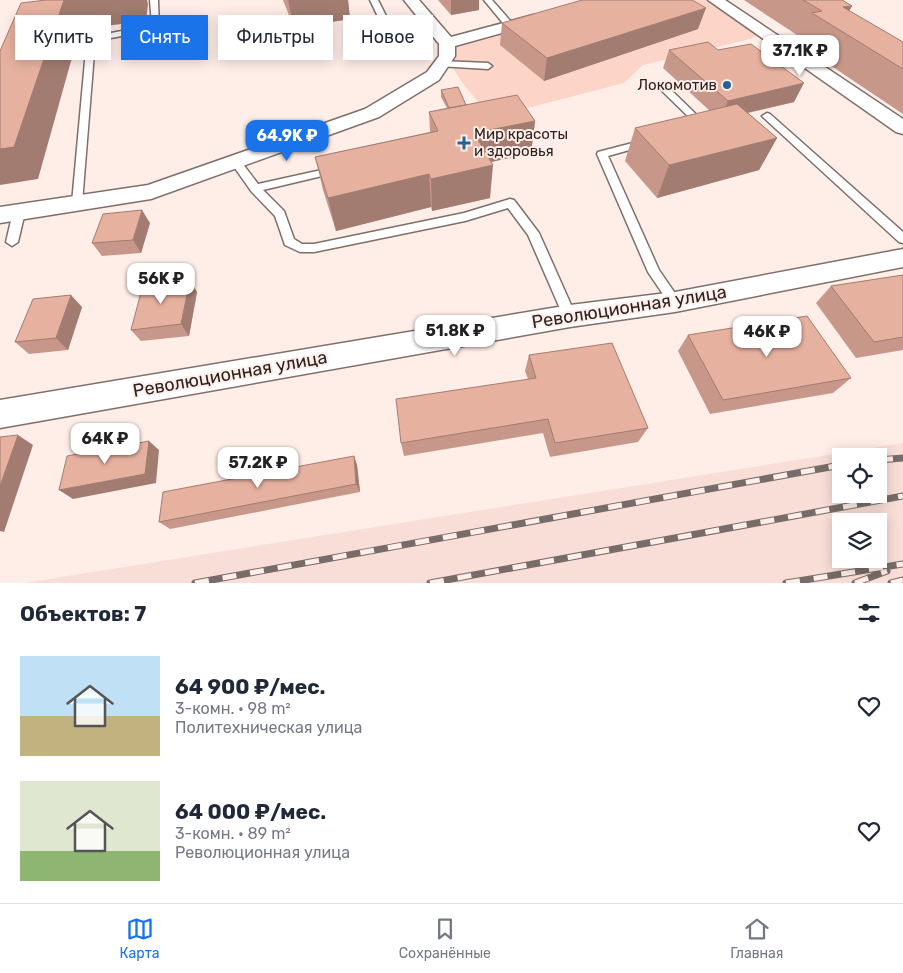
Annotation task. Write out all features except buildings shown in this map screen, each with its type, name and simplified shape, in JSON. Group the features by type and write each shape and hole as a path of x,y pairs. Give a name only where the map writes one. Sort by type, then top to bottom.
{"street":[{"path":"411,0 423,15"},
{"path":"715,0 903,128"},
{"path":"446,43 548,16"},
{"path":"10,213 151,192 372,113 433,76 442,64 447,56 446,43 433,27"},
{"name":"Революционная улица","path":"0,414 570,316 675,302 903,258"}],"lane":[{"path":"77,203 91,38 156,27 154,0"},
{"path":"374,0 381,15"},
{"path":"488,0 510,26"},
{"path":"442,64 488,66"},
{"path":"662,86 706,128 696,131"},
{"path":"767,116 838,177 903,239"},
{"path":"658,140 602,154 654,272 675,302"},
{"path":"235,162 255,188 280,214 289,242 300,248 314,248 465,217 510,203 532,233 570,316"},
{"path":"255,188 342,168"},
{"path":"10,213 12,242"}],"shaded area":[{"path":"607,0 710,0 757,35 750,39 643,65 624,83 492,117 456,74 448,54 447,43"},
{"path":"903,443 903,583 24,583 832,454 832,503 887,503 887,448 872,448"}],"railway":[{"path":"887,459 903,458"},
{"path":"195,583 832,467"},
{"path":"430,583 903,496"},
{"path":"786,583 903,564"},
{"path":"855,583 887,571"},
{"path":"891,583 903,580"}],"place":[{"name":"Локомотив","path":"727,85"},
{"name":"Мир красоты и здоровья","path":"464,143"}]}
